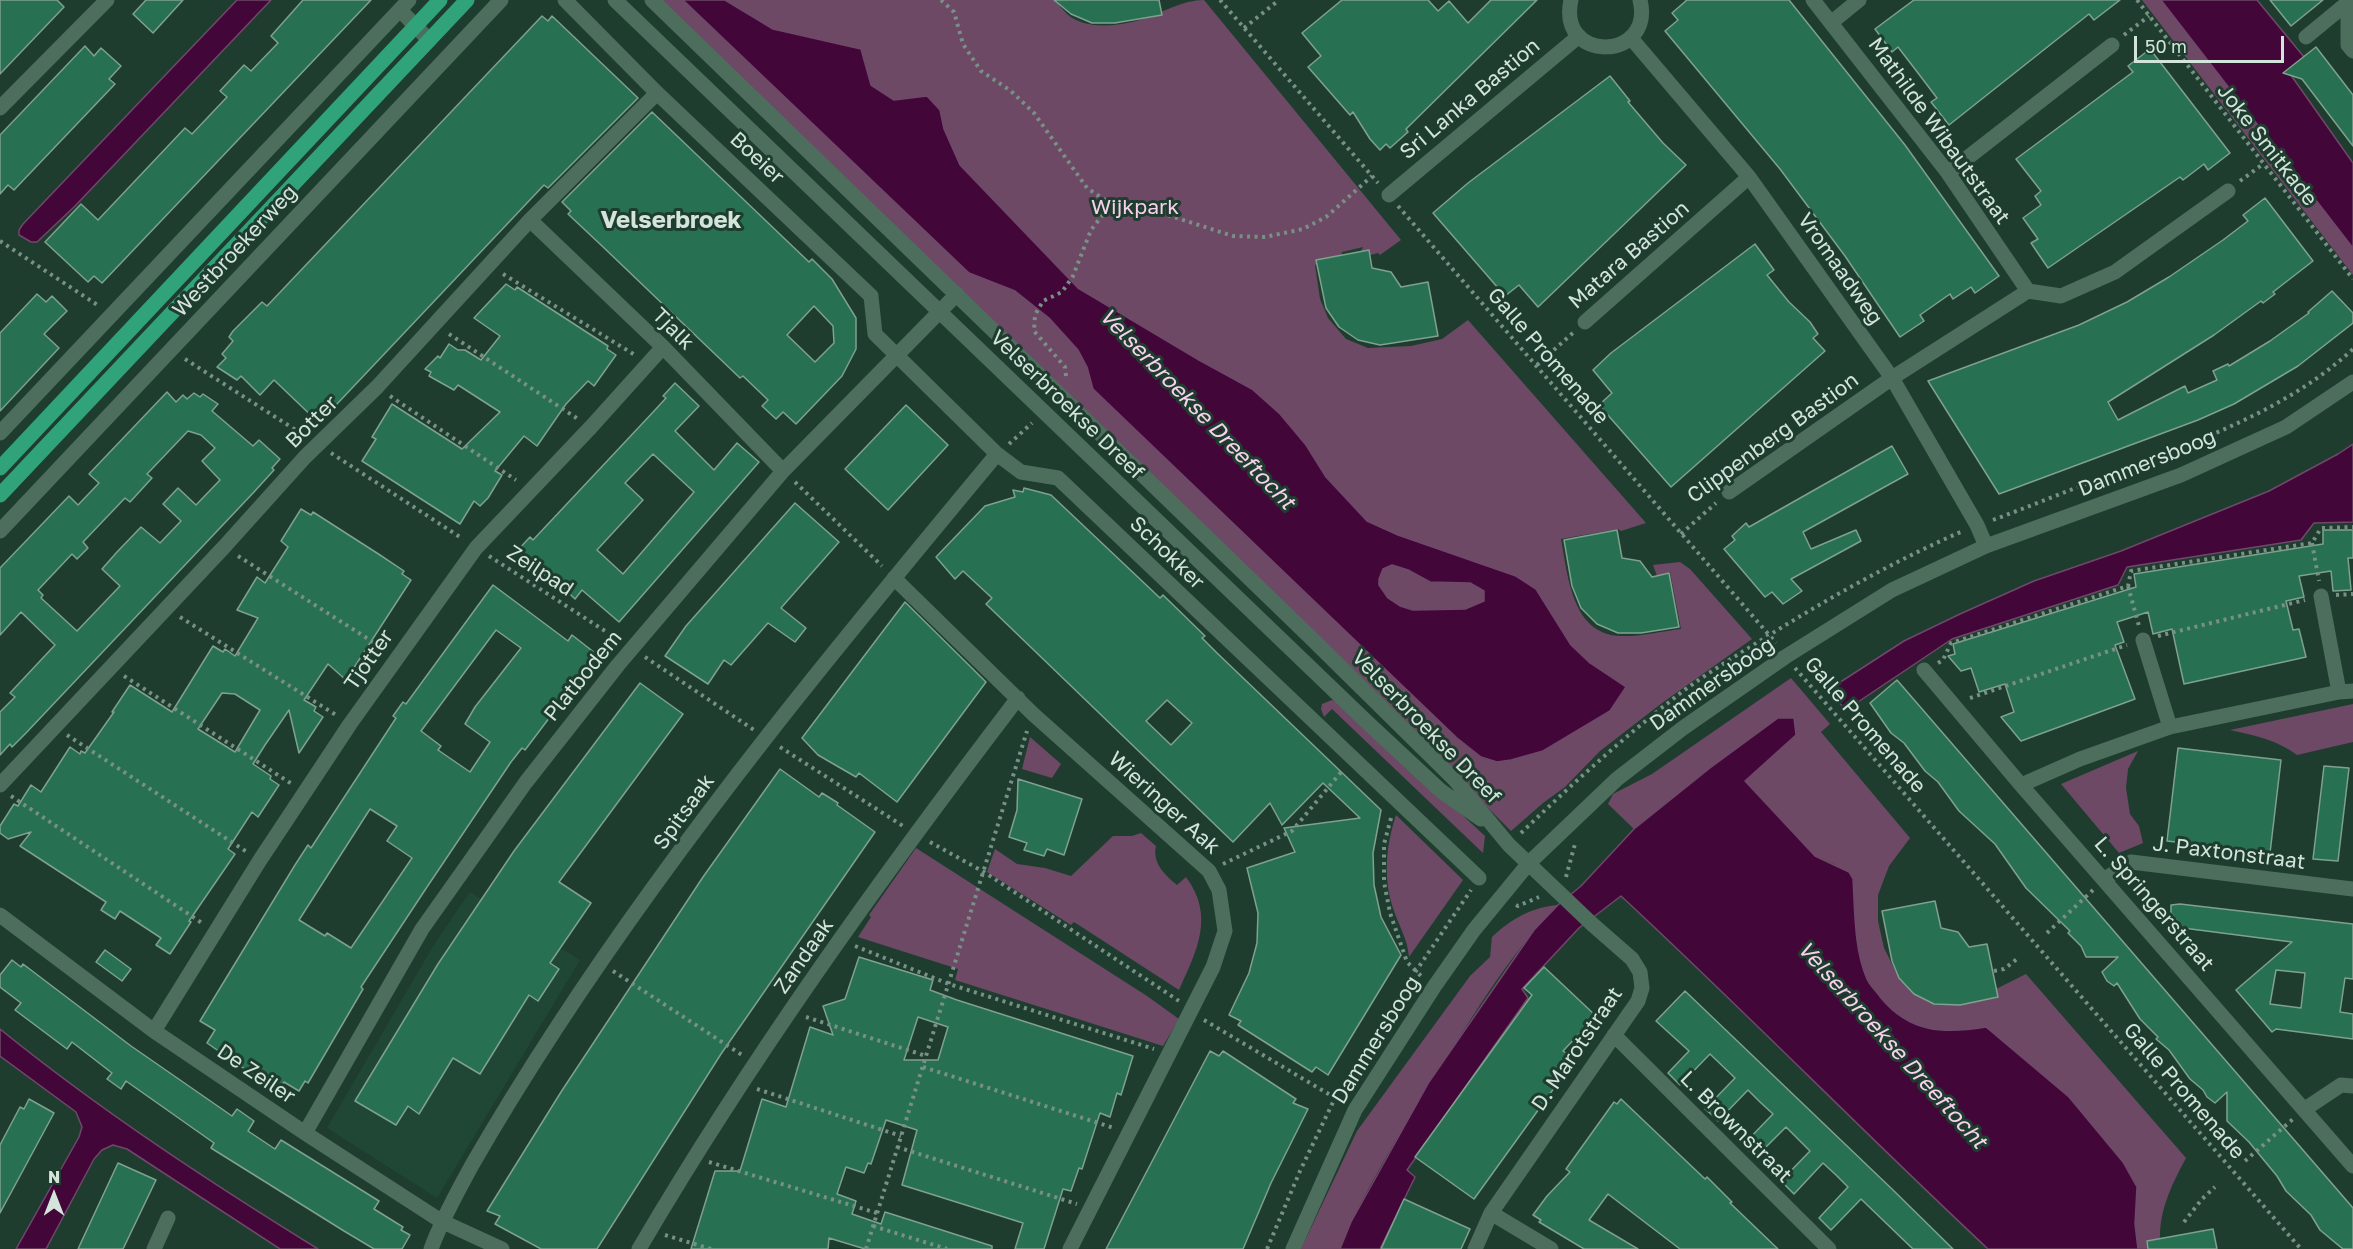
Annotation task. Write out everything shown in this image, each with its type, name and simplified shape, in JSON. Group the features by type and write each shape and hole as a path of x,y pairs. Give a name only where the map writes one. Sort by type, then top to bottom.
{"main road":[{"name":"Westbroekerweg","path":"0,468 440,0"},
{"name":"Westbroekerweg","path":"0,495 467,0"}],"street":[{"name":"Westbroekerweg","path":"0,531 501,0"},
{"name":"Boeier","path":"565,0 657,93 871,296 876,334 898,356"},
{"name":"Velserbroekse Dreef","path":"615,0 1369,724 1441,791 1497,832"},
{"name":"Velserbroekse Dreef","path":"652,0 1455,780 1497,832 1529,863"},
{"path":"1571,0 1570,19 1579,36 1594,46 1605,48 1617,46 1631,38 1642,16 1640,0"},
{"name":"Mathilde Wibautstraat","path":"1813,0 1948,173 2028,291"},
{"path":"1832,22 1859,0"},
{"path":"2306,37 2349,1"},
{"path":"2349,1 2348,45 2353,51"},
{"path":"0,108 97,3"},
{"path":"0,433 405,5 416,26 429,39"},
{"name":"Sri Lanka Bastion","path":"1389,195 1579,36"},
{"name":"Vromaadweg","path":"1631,38 1749,177 1892,378 1977,525 1986,546"},
{"path":"1948,173 2112,45"},
{"name":"Botter","path":"5,790 54,727 167,609 305,457 320,445 377,387 530,220 657,93"},
{"name":"Matara Bastion","path":"1585,322 1749,177"},
{"path":"2028,291 2061,296 2115,272 2228,191"},
{"name":"Tjalk","path":"530,220 663,347 783,471"},
{"name":"Clippenberg Bastion","path":"1729,492 1892,378 2028,291"},
{"name":"Platbodem","path":"305,1133 422,929 526,782 632,648 783,471 957,294"},
{"name":"Tjotter","path":"154,1031 260,860 350,724 476,548 532,491 663,347"},
{"name":"Schokker","path":"898,356 997,454 1021,472 1058,478 1479,878"},
{"name":"Dammersboog","path":"1293,1249 1355,1110 1434,987 1474,930 1529,863 1617,779 1683,728 1785,657 1892,590 1986,546 2181,475 2286,427 2353,382"},
{"name":"Spitsaak","path":"431,1249 441,1221 502,1111 599,962 766,737 997,454"},
{"name":"Wieringer Aak","path":"894,578 1033,714 1209,871 1219,890 1225,931 1214,967 1070,1249"},
{"path":"2021,785 2080,759 2170,727 2346,692 2321,596"},
{"path":"2143,640 2170,727"},
{"name":"L. Springerstraat","path":"1924,670 2021,785 2353,1166"},
{"name":"Zandaak","path":"639,1249 755,1064 915,834 1018,698"},
{"name":"J. Paxtonstraat","path":"2105,879 2131,862 2353,889"},
{"name":"D. Marotstraat","path":"1475,1249 1491,1213 1638,1001 1642,988 1632,959 1529,863"},
{"name":"De Zeiler","path":"2,920 154,1031 305,1133 441,1221 502,1249"},
{"name":"L. Brownstraat","path":"1614,1035 1829,1249"},
{"path":"2305,1109 2341,1084 2353,1086"},
{"path":"1491,1213 1551,1249"},
{"path":"154,1249 168,1218"}],"path":[{"path":"940,0 954,12 963,44 981,71 1011,91 1034,113 1087,188 1111,204 1152,210 1233,236 1265,237 1303,229 1326,217 1372,176"},
{"name":"Galle Promenade","path":"1220,0 1769,635 1785,657 2301,1249"},
{"path":"1244,28 1279,0"},
{"name":"Joke Smitkade","path":"2137,0 2353,279"},
{"path":"2112,45 2149,16"},
{"path":"2228,191 2263,164"},
{"path":"1035,315 1043,301 1062,292 1073,276 1091,230 1111,204"},
{"path":"0,241 112,314"},
{"path":"488,265 648,363"},
{"name":"Matara Bastion","path":"1536,365 1585,322"},
{"path":"434,324 591,427"},
{"name":"Zeilpad","path":"171,349 915,834 984,872 1178,1000 1190,1012 1355,1110"},
{"name":"Dammersboog","path":"1509,844 1612,749 1669,701 1769,635 1868,578 1938,542 1977,525 2208,438 2271,409 2339,362 2353,349"},
{"path":"377,387 532,491"},
{"path":"783,471 894,578"},
{"name":"Clippenberg Bastion","path":"1681,534 1729,492"},
{"path":"2321,596 2312,543 2321,528 2353,527"},
{"path":"2143,640 2128,586 2131,571 2312,543"},
{"path":"224,547 397,657"},
{"path":"1924,670 1943,660 1951,643 2128,586"},
{"path":"167,609 350,724"},
{"path":"111,668 306,792"},
{"path":"866,1249 1033,714"},
{"path":"54,727 260,860"},
{"path":"1209,871 1292,831 1353,758"},
{"path":"5,790 215,931"},
{"path":"1397,800 1384,844 1384,882 1390,913 1407,962 1434,987"},
{"path":"2047,933 2105,879"},
{"path":"841,940 949,984 1170,1053"},
{"path":"1994,971 2004,969 2017,959"},
{"path":"599,962 755,1064"},
{"path":"791,1012 926,1056"},
{"path":"923,1067 1130,1133"},
{"path":"742,1084 901,1136"},
{"path":"2245,1161 2305,1109"},
{"path":"897,1147 1091,1209"},
{"path":"694,1158 877,1213"},
{"path":"2184,1222 2202,1198 2215,1188"},
{"path":"873,1226 947,1249"},
{"path":"650,1230 711,1249"}],"shaded area":[{"path":"470,892 580,960 437,1198 327,1128 435,943"}],"green space":[{"name":"Wijkpark","path":"660,0 1055,0 1067,14 1075,19 1104,26 1134,21 1181,4 1204,0 1401,240 1380,255 1378,253 1358,258 1363,247 1342,252 1340,260 1315,265 1320,299 1328,318 1346,339 1368,348 1411,346 1442,339 1468,320 1646,523 1621,531 1618,529 1561,539 1570,586 1582,615 1592,626 1605,633 1621,636 1681,629 1670,572 1657,576 1653,565 1680,562 1690,569 1752,639 1662,703 1600,751 1565,787 1511,831 1371,691"},
{"path":"2142,0 2161,0 2353,248 2353,275"},
{"path":"1791,678 1830,724 1821,732 1910,838 1889,866 1878,895 1878,921 1884,948 1897,974 1911,989 1978,998 2026,974 2186,1158 2166,1202 2161,1225 2161,1249 2138,1249 2135,1224 2137,1187 1986,1027 1942,1030 1916,1024 1892,1010 1870,984 1857,943 1853,879 1834,864 1815,856 1744,781 1796,735 1710,768 1634,829 1608,804 1613,794 1652,774"},
{"path":"1332,700 1340,702 1485,836 1483,853 1332,709 1324,717 1322,704"},
{"path":"2353,704 2353,742 2297,755 2273,742 2230,730"},
{"path":"1030,737 1061,764 1052,778 1022,769"},
{"path":"2138,751 2128,769 2126,788 2130,814 2139,826 2143,843 2119,853 2061,784"},
{"path":"1396,815 1463,880 1409,957 1388,885 1388,850"},
{"path":"1141,833 1156,846 1156,858 1160,868 1177,885 1186,877 1200,905 1200,933 1197,947 1179,990 1074,922 1071,925 987,872 995,849 1017,864 1045,868 1071,876 1113,836 1132,836"},
{"path":"916,848 1147,996 1179,1019 1163,1046 955,980 958,969 858,937 871,917 869,915"},
{"path":"1558,905 1521,947 1473,1016 1381,1167 1340,1249 1301,1249 1357,1131 1470,976 1490,957 1492,937 1522,915 1539,908"}],"water":[{"path":"237,0 271,0 75,206 37,242 31,242 19,235 23,224"},
{"name":"Velserbroekse Dreeftocht","path":"683,0 725,0 773,29 861,49 871,85 894,100 927,96 940,110 944,129 960,165 1078,288 1252,389 1280,414 1306,445 1326,477 1367,521 1398,535 1516,576 1536,589 1571,645 1590,663 1626,687 1610,711 1543,751 1497,762 1481,757 1457,738 1093,389 1087,367 1078,350 1049,318 1015,291 969,273","holes":["1392,565 1408,570 1430,582 1470,583 1484,591 1484,601 1465,609 1413,610 1400,606 1388,598 1379,585 1379,579 1383,569"]},
{"path":"2161,0 2257,0 2304,57 2288,71 2353,163 2353,248"},
{"path":"2353,444 2353,522 2314,523 2301,540 2127,567 2118,585 1952,639 1846,710 1828,690 1904,641 1960,614 2034,581 2121,551 2269,491"},
{"name":"Velserbroekse Dreeftocht","path":"1778,718 1794,718 1796,735 1745,781 1815,856 1849,872 1853,879 1860,955 1870,984 1892,1010 1916,1024 1942,1030 1986,1027 2069,1097 2123,1162 2137,1187 2135,1224 2138,1249 1988,1249 1621,896 1579,928 1522,989 1528,998 1407,1170 1415,1177 1380,1249 1340,1249 1351,1222 1429,1082 1534,930 1558,905 1581,886 1634,829 1710,768"},
{"path":"0,1029 76,1088 155,1144 318,1249 280,1249 127,1149 113,1145 102,1150 94,1159 46,1249 16,1249 79,1137 82,1127 76,1112 0,1056"}],"building":[{"path":"0,0 57,0 64,7 0,74"},
{"path":"146,0 183,0 153,33 133,14"},
{"path":"303,0 371,0 102,283 94,276 88,282 45,242 81,204 98,220 185,128 192,134 227,97 220,91 244,65 251,71 278,43 271,36"},
{"path":"1054,0 1159,0 1162,15 1115,23 1092,23 1071,14"},
{"path":"1342,0 1428,0 1438,11 1449,1 1468,23 1491,0 1537,0 1406,129 1408,132 1390,148 1386,144 1380,150 1353,112 1350,115 1308,67 1321,56 1302,33"},
{"path":"1687,0 1789,0 1905,145 1999,276 1975,293 1971,287 1953,299 1950,294 1920,315 1924,321 1900,337 1845,256 1780,169 1665,31 1678,20 1672,13"},
{"path":"1914,0 2120,0 2094,20 2089,14 1949,125 1931,102 1937,98 1898,47 1892,52 1875,29"},
{"path":"2270,0 2323,0 2291,26"},
{"path":"542,16 548,21 552,16 638,98 548,188 544,185 319,423 274,380 260,395 241,376 237,380 217,367 226,358 222,354 233,341 229,337 233,331 262,302 267,306"},
{"path":"85,46 94,56 101,48 121,66 109,79 115,84 14,190 8,185 0,194 0,135"},
{"path":"2316,47 2353,95 2353,146 2302,79 2283,73"},
{"path":"2150,49 2230,153 2208,170 2204,164 2183,180 2180,177 2048,268 2031,243 2038,239 2023,218 2041,205 2035,196 2041,191 2016,159 2133,72 2128,66"},
{"path":"1610,76 1630,101 1628,102 1663,143 1686,165 1538,307 1519,285 1505,296 1433,213 1468,183"},
{"path":"652,112 809,262 812,259 832,279 856,318 856,349 842,376 796,424 783,412 776,419 762,406 768,400 743,376 740,378 568,214 571,211 562,202","holes":["814,306 833,326 834,343 815,362 787,335"]},
{"path":"2265,198 2313,261 2273,292 2275,294 2263,303 2261,301 2214,335 2108,402 2118,420 2185,386 2188,393 2217,380 2213,371 2228,364 2229,366 2270,341 2309,313 2332,291 2353,313 2353,323 2298,366 2234,404 2198,420 1999,494 1928,381 2079,325 2127,302 2223,240 2248,221 2243,215"},
{"path":"1755,244 1774,270 1767,275 1789,302 1810,322 1818,334 1813,338 1825,351 1671,487 1599,405 1612,393 1593,370 1611,353"},
{"path":"1369,250 1372,268 1391,272 1401,287 1428,282 1438,336 1380,345 1358,340 1339,327 1326,308 1316,260"},
{"path":"506,284 515,290 517,287 608,346 607,349 616,355 594,386 588,381 566,404 537,446 524,436 495,471 502,475 488,498 480,506 474,501 460,524 362,461 376,439 372,437 392,404 462,449 500,412 458,385 454,390 429,376 431,372 425,369 438,356 440,358 449,344 481,360 500,336 474,318"},
{"path":"37,294 46,302 52,296 67,311 44,334 59,348 0,411 0,333"},
{"path":"675,383 699,406 675,431 714,470 737,443 759,462 619,622 582,590 575,599 549,574 547,577 518,550 530,537 533,540 666,398 663,396","holes":["653,454 694,492 623,574 597,550 643,500 625,483"]},
{"path":"167,392 176,402 183,395 187,399 194,393 200,397 203,394 218,404 212,411 253,446 259,440 280,459 272,468 274,470 254,492 26,733 12,747 10,744 0,755 0,712 15,697 10,693 55,645 21,612 0,635 0,568 69,496 78,505 99,483 89,474","holes":["188,431 201,435 215,448 202,461 220,480 196,505 178,488 163,504 181,521 160,543 141,527 117,552 102,569 120,586 77,631 41,598 43,595 38,590 72,554 77,559 88,548 83,542 125,498 130,502 152,478 147,474"]},
{"path":"906,405 948,445 888,510 845,469"},
{"path":"1892,446 1908,474 1803,532 1811,549 1856,530 1861,541 1791,579 1802,591 1783,604 1772,592 1765,597 1724,549 1735,540 1732,536 1746,523 1749,527"},
{"path":"1024,488 1051,495 1160,598 1163,595 1205,636 1202,638 1217,653 1381,810 1373,853 1374,885 1381,917 1401,955 1328,1075 1316,1067 1312,1072 1238,1025 1241,1021 1229,1015 1249,973 1257,943 1258,913 1247,868 1295,852 1284,828 1360,818 1323,783 1282,825 1270,803 1233,842 986,604 992,598 963,571 955,579 936,557 985,506 1015,497 1013,490 1023,492","holes":["1167,700 1192,723 1171,745 1146,721"]},
{"path":"795,503 839,542 781,608 806,628 795,642 768,623 731,665 724,660 708,684 665,656 686,626"},
{"path":"301,509 311,515 313,512 404,571 402,574 411,580 346,680 328,664 304,700 316,707 314,711 323,717 299,753 289,710 265,745 253,764 271,776 270,779 279,785 258,817 252,812 228,849 235,854 189,921 191,922 170,954 156,945 161,938 120,911 115,919 101,910 106,902 20,846 31,832 8,839 0,833 0,826 14,804 18,806 31,785 41,792 70,747 80,754 81,751 85,753 130,685 172,712 213,646 223,652 225,649 235,656 258,618 237,610 257,577 265,583 288,547 281,541","holes":["222,693 235,694 260,710 235,752 198,729"]},
{"path":"1617,530 1622,558 1640,561 1652,577 1669,573 1679,627 1641,633 1618,633 1597,624 1581,608 1572,586 1564,540"},
{"path":"2323,530 2353,530 2353,558 2348,558 2351,590 2333,591 2331,571 2299,576 2304,597 2286,601 2293,630 2299,629 2306,657 2184,684 2172,629 2153,634 2148,612 2117,622 2124,642 2115,645 2135,699 2021,741 2001,717 2014,712 2005,684 1979,692 1971,668 1961,671 1948,656 1955,654 1953,644 2136,587 2134,574 2323,544"},
{"path":"493,585 568,641 572,635 595,653 587,662 590,664 525,750 522,748 511,762 427,887 361,987 363,989 308,1083 305,1081 299,1091 284,1082 278,1092 207,1043 215,1030 200,1021 295,865 308,845 311,848 396,718 393,716 403,702 406,704","holes":["496,630 521,648 475,707 465,724 490,742 470,772 438,750 441,746 421,731","370,809 397,826 387,841 412,858 351,948 327,933 325,936 299,920"]},
{"path":"905,602 986,682 897,802 859,773 856,777 818,755 802,738"},
{"path":"1897,680 2353,1208 2353,1249 2343,1249 2320,1230 2311,1215 2286,1191 2277,1176 2249,1142 2227,1121 2227,1092 2215,1103 2207,1097 2203,1090 2190,1079 2169,1050 2156,1039 2158,1037 2140,1019 2117,983 2114,986 2107,981 2102,972 2118,957 2086,957 2081,946 2068,933 2070,931 2026,888 1995,844 1959,811 1938,782 1925,771 1904,743 1891,733 1870,703"},
{"path":"640,683 683,714 559,882 591,903 550,963 559,969 538,1001 529,995 480,1074 453,1058 419,1114 408,1106 396,1125 355,1101 438,964 514,851"},
{"path":"2178,748 2281,760 2270,853 2167,841"},
{"path":"2324,766 2349,768 2338,861 2313,859"},
{"path":"780,769 819,797 822,793 838,803 837,805 875,832 721,1054 597,1249 541,1249 495,1224 500,1216 487,1211 561,1092 703,877"},
{"path":"1018,779 1082,799 1064,855 1047,849 1044,856 1024,850 1027,843 1009,837 1017,810"},
{"path":"1935,901 1941,928 1958,932 1969,947 1987,944 1998,997 1960,1005 1934,1004 1914,994 1899,978 1892,961 1882,911"},
{"path":"2180,904 2353,924 2353,979 2345,978 2340,1012 2353,1014 2353,1039 2276,1029 2272,1032 2236,990 2292,942 2183,928 2171,913 2171,905","holes":["2276,970 2305,973 2301,1008 2270,1004"]},
{"path":"105,950 131,969 122,981 96,962"},
{"path":"859,957 933,980 930,990 957,1000 1133,1056 1121,1095 1117,1093 1110,1117 1100,1113 1082,1169 1079,1168 1071,1191 1063,1189 1044,1249 1015,1249 1023,1223 902,1185 917,1130 886,1120 871,1164 868,1163 864,1173 846,1167 837,1194 856,1201 852,1214 881,1224 885,1212 992,1246 992,1249 865,1249 829,1238 828,1249 691,1249 715,1171 740,1171 762,1099 786,1107 810,1027 833,1035 823,1006 845,999","holes":["918,1017 948,1027 938,1060 904,1060"]},
{"path":"12,960 21,967 23,964 131,1046 232,1116 237,1109 254,1121 248,1131 275,1149 281,1140 379,1201 374,1209 403,1227 401,1230 410,1235 402,1249 374,1249 211,1148 214,1143 126,1081 121,1089 107,1079 112,1073 72,1042 67,1049 15,1010 21,1003 0,987 0,975"},
{"path":"1544,967 1596,1016 1563,1051 1575,1059 1474,1199 1415,1157 1532,995 1524,988"},
{"path":"1685,991 1953,1249 1913,1249 1861,1199 1831,1230 1819,1218 1848,1187 1836,1175 1823,1163 1794,1194 1781,1181 1810,1151 1786,1127 1756,1157 1743,1145 1773,1114 1748,1090 1718,1121 1705,1109 1735,1078 1710,1054 1680,1085 1668,1073 1689,1051 1656,1021"},
{"path":"1210,1051 1219,1056 1223,1051 1296,1099 1293,1103 1308,1109 1271,1183 1243,1249 1106,1249"},
{"path":"29,1099 54,1113 0,1213 0,1145 20,1107 24,1109"},
{"path":"1621,1099 1705,1179 1707,1177 1732,1202 1730,1203 1778,1249 1680,1249 1608,1194 1589,1220 1638,1249 1584,1249 1539,1222 1541,1220 1533,1215 1570,1172 1566,1169 1614,1102 1617,1104"},
{"path":"118,1163 156,1180 123,1249 78,1249"},
{"path":"1404,1199 1470,1229 1461,1249 1381,1249"},
{"path":"2213,1229 2217,1249 2148,1249 2147,1241"}],"district":[{"name":"Velserbroek","path":"671,220"}]}
